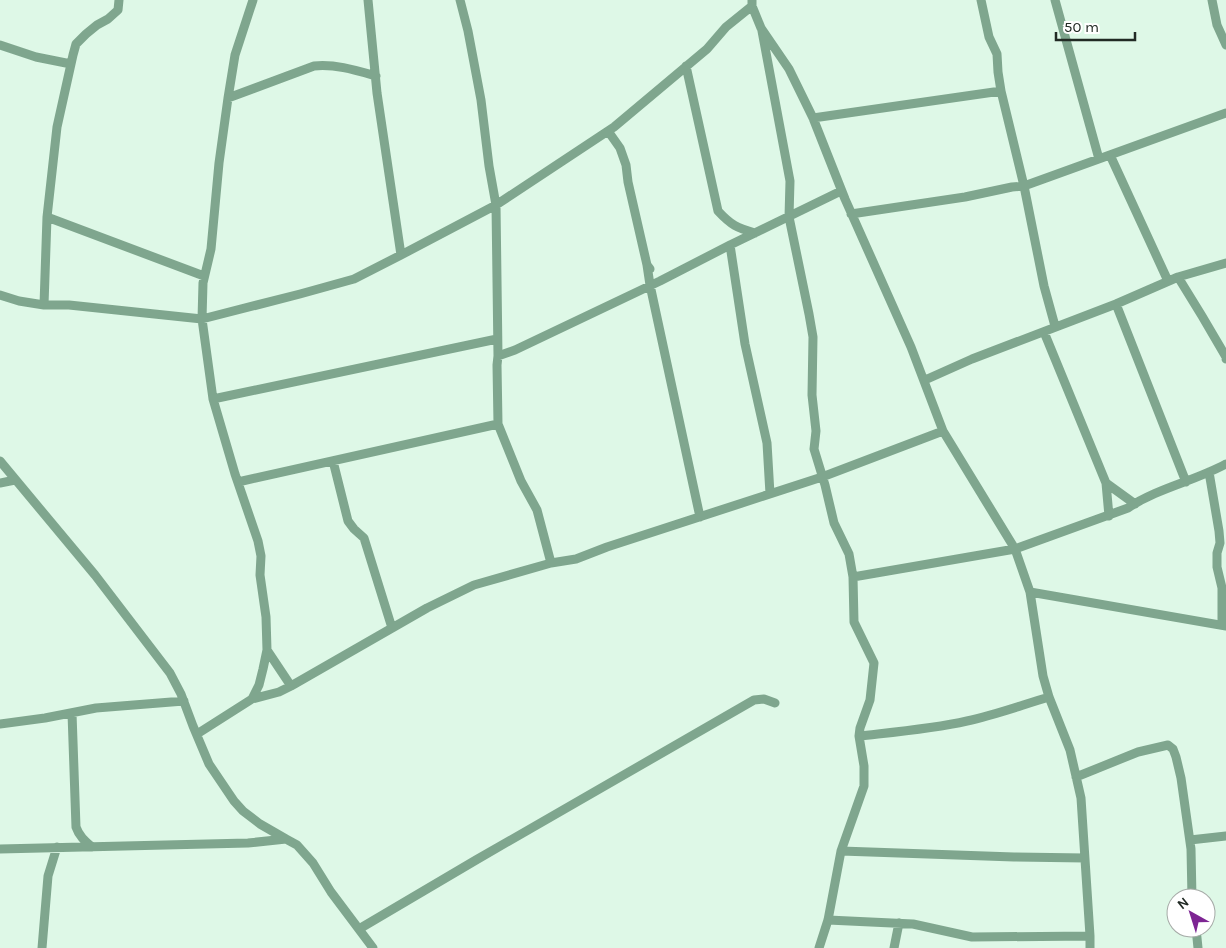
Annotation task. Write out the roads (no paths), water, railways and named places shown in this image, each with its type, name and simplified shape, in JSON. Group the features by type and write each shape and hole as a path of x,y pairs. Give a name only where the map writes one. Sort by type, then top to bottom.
{"street":[{"path":"44,305 47,217 57,127 71,64 76,44 118,10 119,0"},
{"path":"252,699 264,669 267,650 266,616 260,575 261,556 258,541 213,399 202,319 204,276 211,250 219,163 228,98 236,55 253,0"},
{"path":"368,0 377,93 401,256"},
{"path":"460,0 482,100 489,166 496,205 498,424 520,480 537,510 551,563"},
{"path":"981,0 989,37 997,54 1001,90 1024,186 1044,286 1055,326"},
{"path":"1055,0 1099,159"},
{"path":"1212,0 1218,25 1226,45"},
{"path":"0,295 19,301 44,305 69,305 202,319 354,279 496,205 608,131 707,48 752,3 761,28 790,180 789,217 813,337 812,396 816,431 814,449 834,524 849,554 853,577 854,622 874,663 870,700 859,736 864,766 864,786 841,852 828,920 819,948"},
{"path":"761,28 789,69 813,118 841,191 925,380 943,431 1015,549 1030,592 1043,676 1049,697 1070,750 1081,798 1090,948"},
{"path":"0,45 71,64"},
{"path":"228,98 314,66 325,64 376,76"},
{"path":"686,66 718,211 728,222 755,233"},
{"path":"813,118 1001,90"},
{"path":"851,214 1024,186 1226,113"},
{"path":"608,131 620,148 626,165 628,182 700,517"},
{"path":"1110,155 1168,281"},
{"path":"498,356 515,350 660,281 841,191"},
{"path":"47,217 204,276"},
{"path":"730,245 745,344 767,442 770,494"},
{"path":"925,380 972,359 1116,304 1178,277 1226,262"},
{"path":"647,265 660,281"},
{"path":"1178,277 1226,359"},
{"path":"1116,304 1186,482"},
{"path":"1044,332 1106,483 1109,516"},
{"path":"213,399 497,339"},
{"path":"238,482 498,424"},
{"path":"197,734 252,699 279,692 291,686 427,608 474,585 551,563 576,559 607,547 822,477 943,431"},
{"path":"0,461 95,575 170,672 184,701 209,764 234,801 242,811 260,824 297,844 313,863 331,892 374,948"},
{"path":"332,461 348,521 364,538 392,628"},
{"path":"853,577 1015,549 1109,516 1145,498 1226,464"},
{"path":"1030,592 1224,625 1222,588 1217,567 1217,553 1220,543 1219,531 1209,472"},
{"path":"0,483 15,480"},
{"path":"1106,483 1135,504"},
{"path":"267,650 291,686"},
{"path":"859,736 932,728 996,714 1049,697"},
{"path":"359,929 754,700 764,699 775,703"},
{"path":"0,724 96,708 184,701"},
{"path":"72,713 76,827 81,838 92,847"},
{"path":"1076,777 1138,752 1168,745 1173,749 1182,778 1190,840 1192,888"},
{"path":"1190,840 1226,836"},
{"path":"0,849 248,843 286,839"},
{"path":"42,948 48,876 57,848"},
{"path":"841,852 1085,858"},
{"path":"828,920 913,924 972,937 1090,936"},
{"path":"894,948 899,923"}]}
